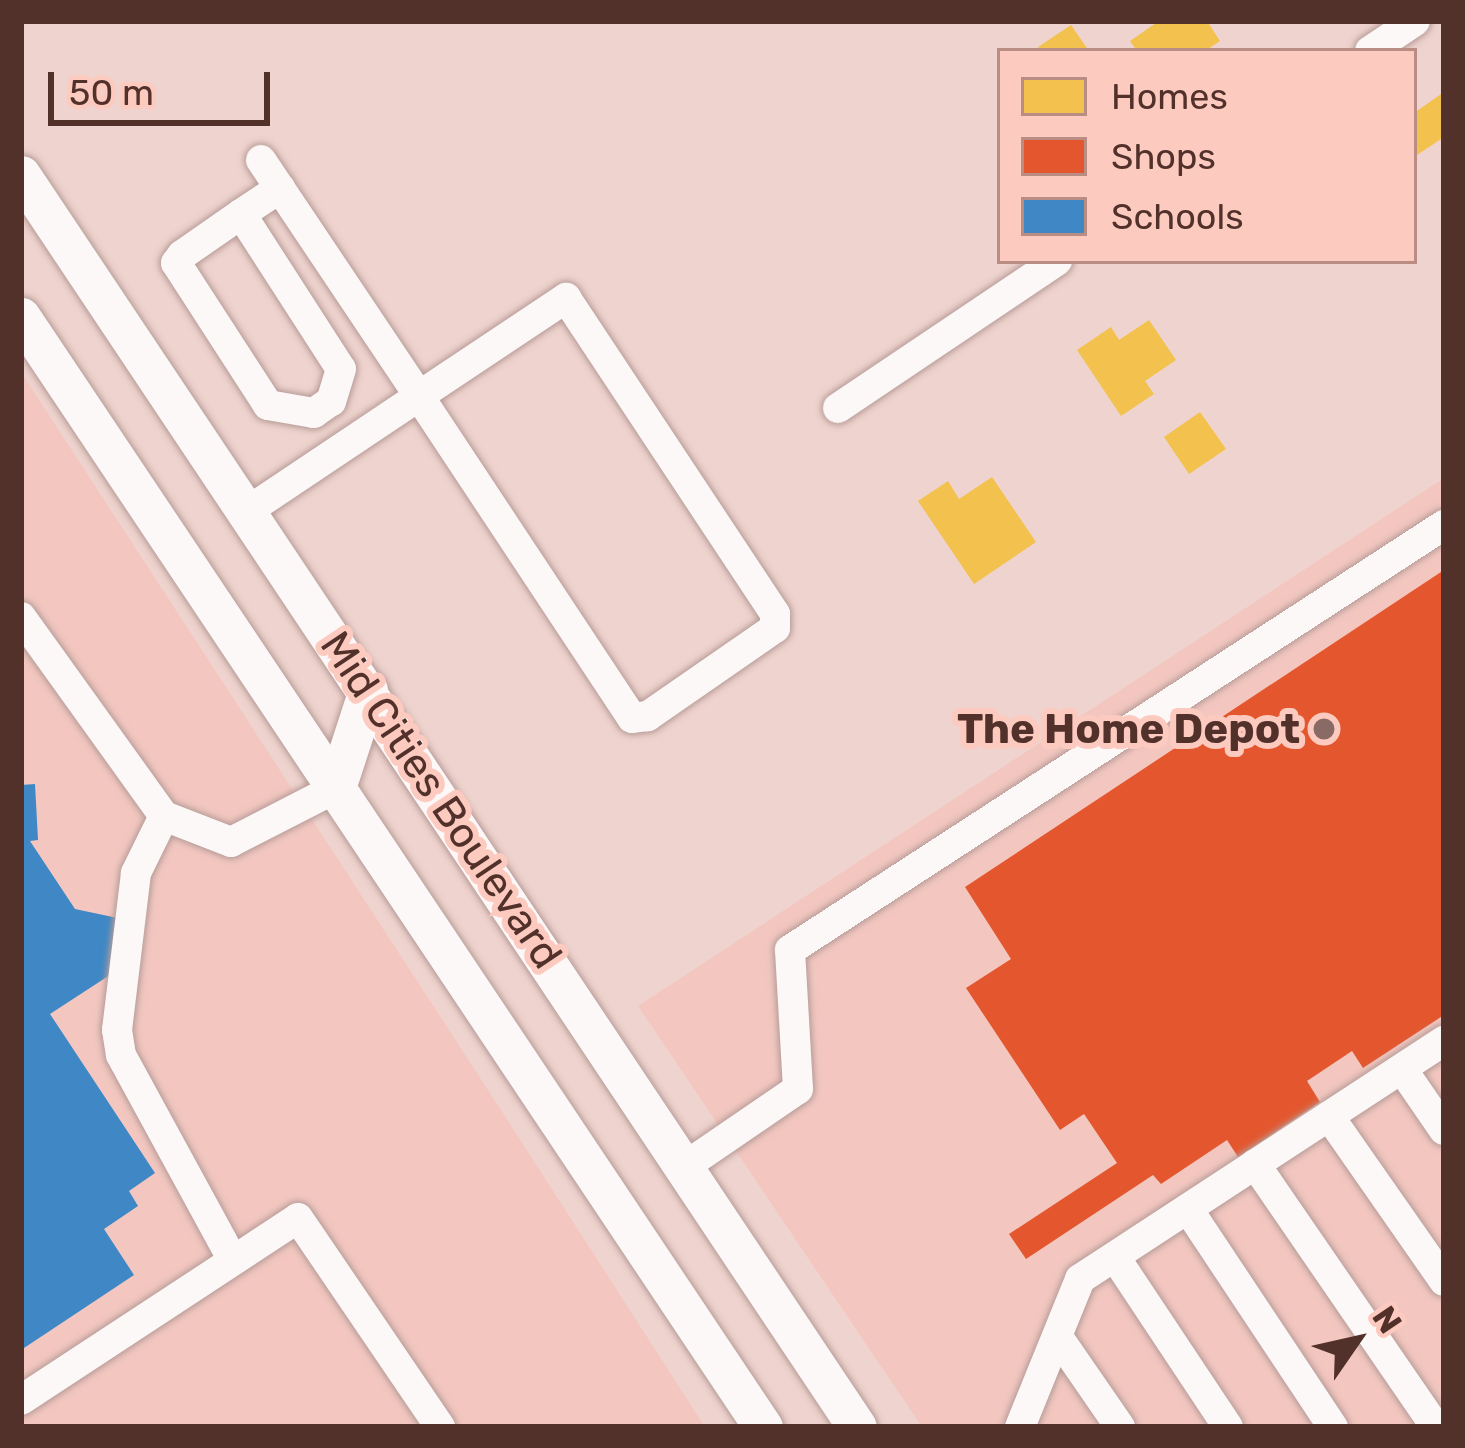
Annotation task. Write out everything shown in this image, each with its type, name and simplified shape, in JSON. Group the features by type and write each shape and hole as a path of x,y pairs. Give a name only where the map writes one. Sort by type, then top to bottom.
{"main road":[{"name":"Mid Cities Boulevard","path":"21,175 857,1427"},
{"name":"Mid Cities Boulevard","path":"21,317 763,1427"},
{"path":"336,788 368,690"}],"lane":[{"path":"1374,48 1415,21"},
{"path":"249,510 419,396 566,298 775,614 775,628 648,716 632,718 419,396 261,160"},
{"path":"241,214 341,368 331,401 314,413 268,405 178,273 182,255 241,214 280,188"},
{"path":"838,408 1053,264"},
{"path":"684,1167 798,1089 790,950 1444,525"},
{"path":"21,617 164,816 231,842 336,788"},
{"path":"164,816 136,874 117,1030 121,1055 231,1257"},
{"path":"1020,1427 1080,1279 1444,1041"},
{"path":"1402,1069 1444,1130"},
{"path":"1329,1116 1444,1281"},
{"path":"1255,1165 1436,1427"},
{"path":"1188,1209 1333,1427"},
{"path":"21,1400 231,1257 298,1218 440,1427"},
{"path":"1115,1257 1228,1427"},
{"path":"1058,1337 1120,1427"}],"shaded area":[{"path":"21,372 501,1110 705,1427 21,1427"},
{"path":"1444,478 1444,1427 922,1427 638,1006"}],"building: Homes":[{"path":"1159,21 1207,21 1220,41 1210,48 1135,48 1130,41"},
{"path":"1071,25 1087,48 1039,48"},
{"path":"1444,92 1444,137 1417,155 1417,111"},
{"path":"1149,320 1176,360 1145,381 1154,394 1121,416 1077,350 1111,327 1119,340"},
{"path":"1200,412 1226,449 1189,474 1164,437"},
{"path":"992,477 1036,542 974,584 918,501 948,481 959,499"}],"building: Shops":[{"name":"The Home Depot","path":"1444,570 1444,1015 1363,1068 1352,1051 1307,1081 1320,1102 1238,1157 1227,1140 1161,1184 1153,1175 1026,1259 1009,1234 1117,1163 1084,1114 1060,1130 966,988 1011,959 965,887"}],"building: Schools":[{"path":"35,784 38,840 30,841 75,909 127,920 116,971 50,1014 155,1173 129,1191 138,1206 104,1229 134,1275 21,1350 21,785"}],"place":[{"name":"The Home Depot","path":"1324,729"}]}
